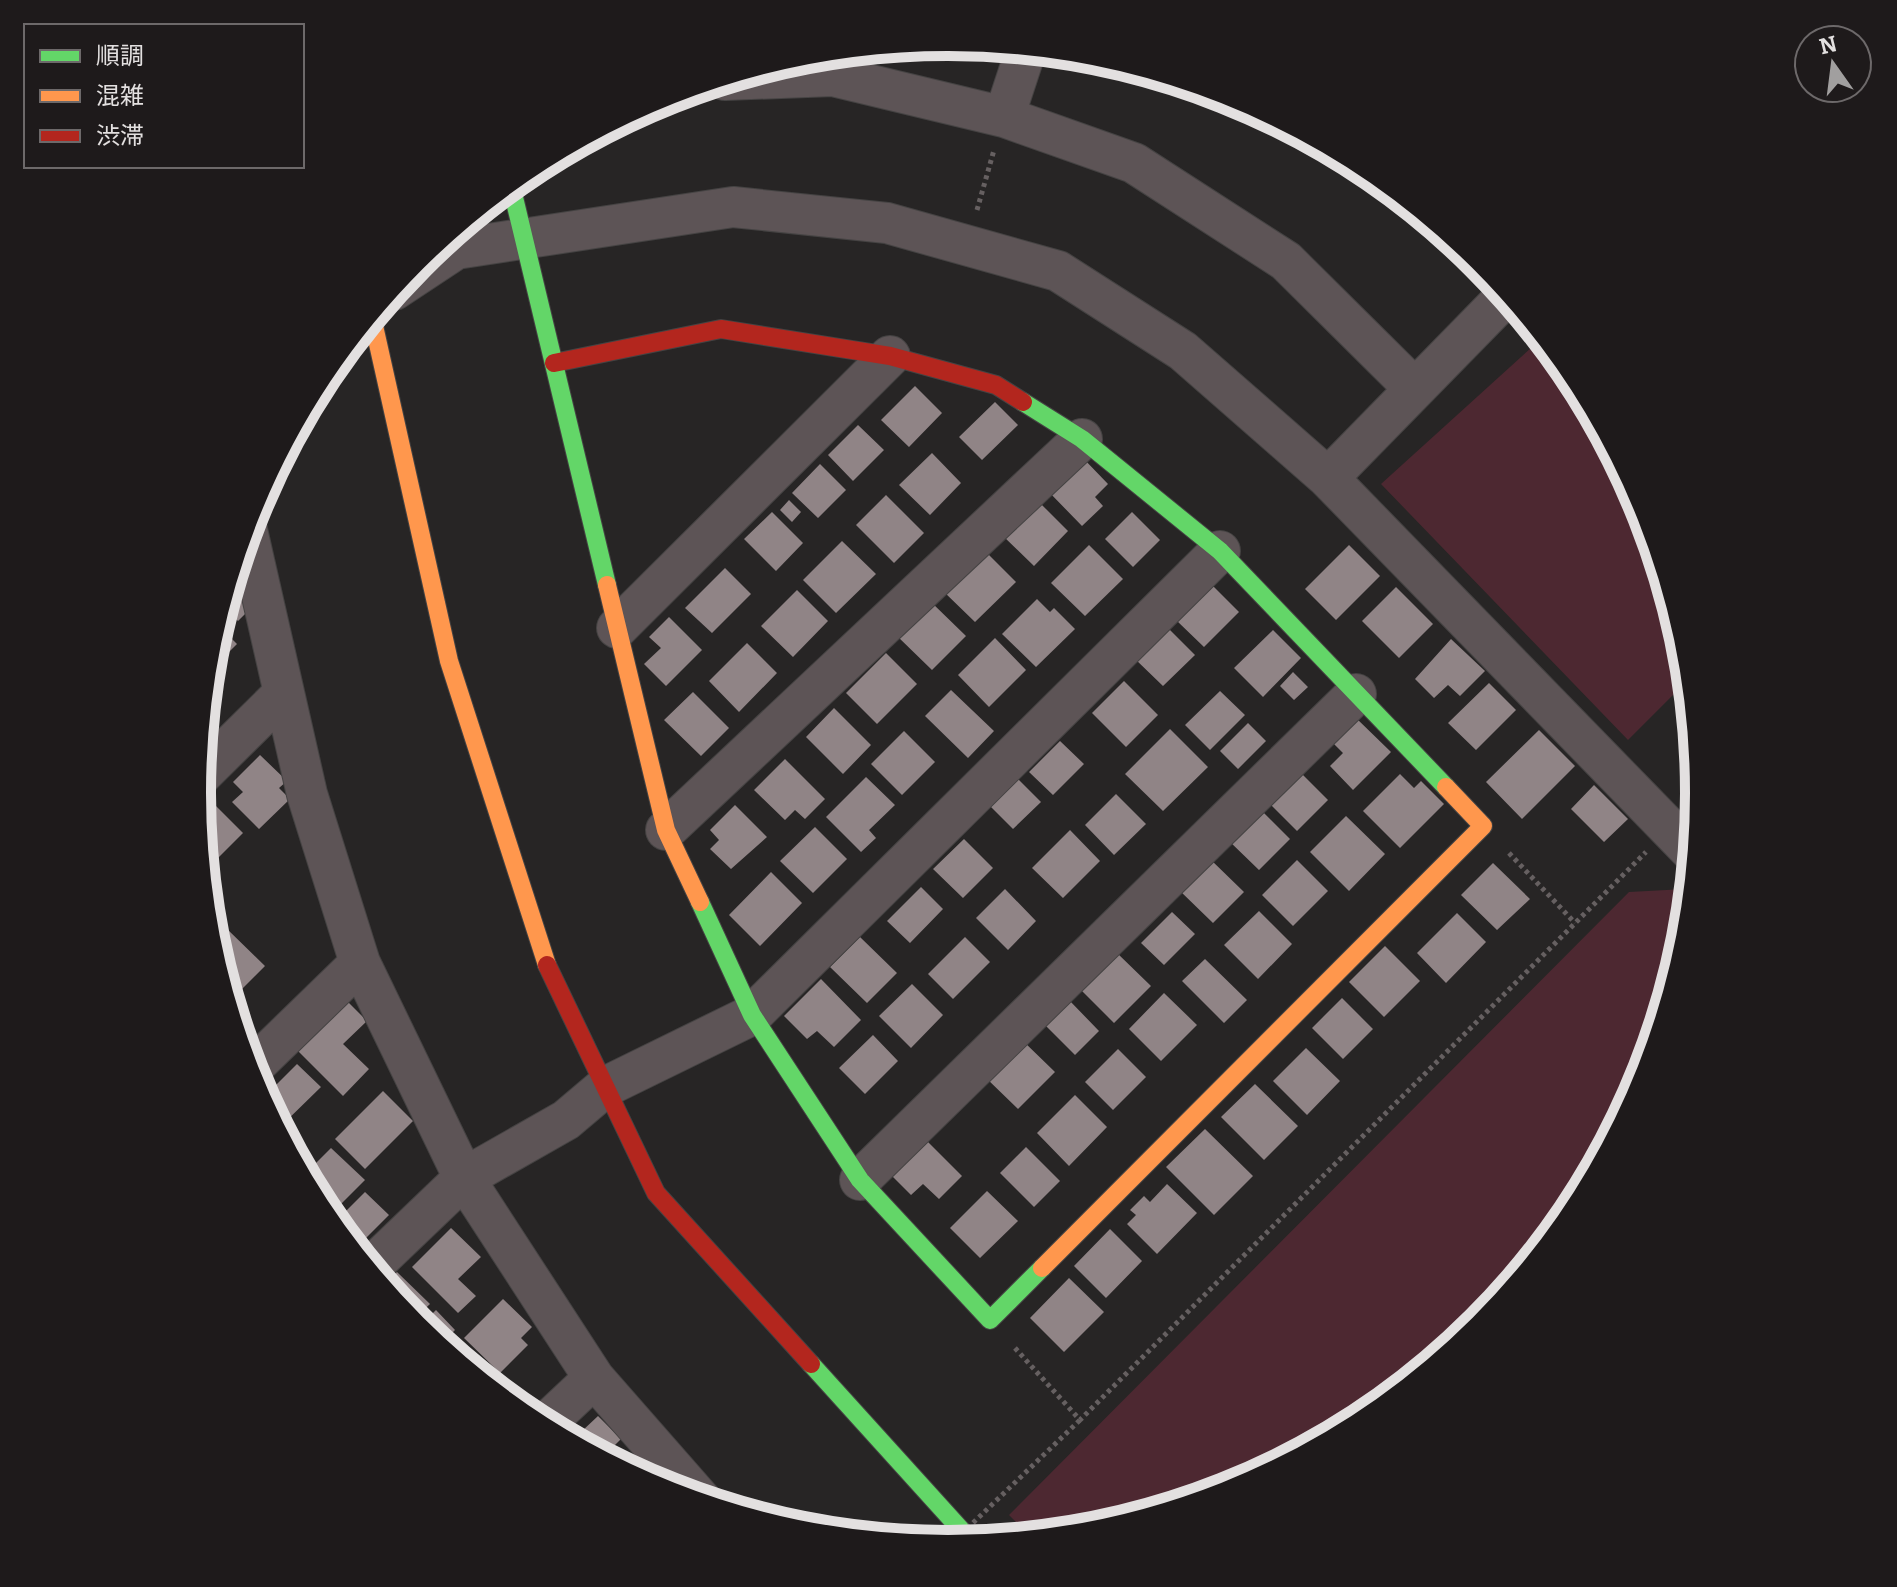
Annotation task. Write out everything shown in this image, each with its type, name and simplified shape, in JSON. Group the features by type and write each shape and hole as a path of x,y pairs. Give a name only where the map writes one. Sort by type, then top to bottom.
{"street":[{"path":"1004,117 1023,60"},
{"path":"769,78 833,76 1004,117 1134,163 1286,261 1415,389"},
{"path":"514,198 666,830 752,1015 860,1180 990,1320 1483,826 1220,551 1082,439 996,385 890,356 721,329 554,363"},
{"path":"441,259 456,249 523,237 733,207 887,223 1058,271 1183,351 1328,478 1681,841"},
{"path":"1328,478 1499,303"},
{"path":"375,330 449,661 538,946 656,1193 962,1530"},
{"path":"617,628 890,356"},
{"path":"666,830 1082,439"},
{"path":"252,551 307,794 360,963 464,1178 594,1378 686,1482"},
{"path":"378,1260 464,1178 566,1120 605,1087 752,1015 1220,551"},
{"path":"212,764 284,693"},
{"path":"860,1180 1356,694"},
{"path":"261,1060 360,963"},
{"path":"554,1416 594,1378"}],"path":[{"path":"967,245 1004,117"},
{"path":"1483,826 1575,923"},
{"path":"965,1530 1080,1420 1575,923 1681,841"},
{"path":"990,1320 1080,1420"}],"shaded area":[{"path":"1534,345 1587,425 1630,511 1661,603 1679,689 1628,740 1381,484"},
{"path":"1680,889 1672,937 1647,1031 1610,1120 1562,1203 1503,1280 1470,1315 1435,1348 1358,1407 1275,1455 1186,1492 1139,1506 1092,1517 1021,1527 1009,1515 1629,892"}],"building":[{"path":"915,386 942,413 909,447 881,420"},
{"path":"995,402 1018,425 982,460 959,437"},
{"path":"858,425 884,450 853,481 828,455"},
{"path":"932,453 961,483 930,515 899,485"},
{"path":"1081,456 1108,484 1095,497 1103,506 1082,526 1047,490"},
{"path":"820,464 846,490 818,518 792,493"},
{"path":"886,495 924,533 894,563 856,525"},
{"path":"789,500 801,512 792,522 780,510"},
{"path":"1038,501 1068,531 1034,566 1003,536"},
{"path":"772,512 803,543 776,571 744,539"},
{"path":"1132,512 1160,540 1133,567 1105,539"},
{"path":"842,541 876,574 836,613 803,580"},
{"path":"1089,545 1123,579 1085,616 1051,583"},
{"path":"1349,545 1380,576 1336,620 1305,589"},
{"path":"984,550 1016,582 975,622 943,591"},
{"path":"725,568 751,594 712,633 685,608"},
{"path":"1212,585 1239,612 1204,647 1177,621"},
{"path":"1396,587 1433,624 1399,658 1362,621"},
{"path":"797,590 828,621 793,657 761,626"},
{"path":"239,594 252,607 238,621 233,616"},
{"path":"1037,599 1050,612 1054,608 1075,629 1036,667 1002,634"},
{"path":"930,601 966,636 932,670 896,635"},
{"path":"669,617 702,650 666,686 644,664 661,648 649,637"},
{"path":"1166,626 1195,655 1163,686 1134,658"},
{"path":"1273,630 1301,658 1263,697 1234,668"},
{"path":"228,635 237,644 224,657"},
{"path":"995,638 1026,670 989,707 958,675"},
{"path":"1451,639 1485,671 1460,696 1448,685 1434,698 1415,679"},
{"path":"747,643 777,673 739,712 709,681"},
{"path":"886,653 917,684 877,724 846,693"},
{"path":"1293,672 1308,687 1294,700 1280,686"},
{"path":"1124,681 1158,715 1126,747 1092,713"},
{"path":"1489,683 1516,710 1476,750 1448,723"},
{"path":"951,690 994,731 968,758 925,716"},
{"path":"1220,691 1245,715 1210,750 1185,725"},
{"path":"693,692 729,728 701,756 664,720"},
{"path":"834,708 871,745 843,774 806,737"},
{"path":"1355,717 1391,752 1353,790 1330,766 1343,753 1331,741"},
{"path":"1248,723 1266,741 1238,769 1220,751"},
{"path":"1170,729 1208,767 1163,811 1125,774"},
{"path":"1539,730 1575,766 1522,819 1486,782"},
{"path":"904,731 935,762 902,795 871,764"},
{"path":"1060,741 1084,764 1053,795 1029,772"},
{"path":"260,755 287,781 279,788 290,799 259,829 232,802 243,792 233,782"},
{"path":"785,759 825,799 805,819 795,810 785,820 754,790"},
{"path":"1299,771 1328,800 1297,831 1268,802"},
{"path":"1400,774 1414,788 1421,781 1444,804 1400,848 1363,811"},
{"path":"866,777 895,805 869,830 876,838 861,852 826,817"},
{"path":"1016,777 1041,802 1013,829 988,804"},
{"path":"1594,785 1628,819 1604,842 1571,809"},
{"path":"1116,794 1146,824 1114,855 1085,825"},
{"path":"211,803 243,833 215,861 213,842"},
{"path":"735,805 767,837 731,869 710,849 719,840 710,830"},
{"path":"1259,808 1290,839 1259,870 1228,840"},
{"path":"1346,816 1385,854 1349,891 1310,852"},
{"path":"815,827 847,859 813,893 780,861"},
{"path":"1070,830 1100,861 1063,898 1032,868"},
{"path":"964,839 993,868 963,898 933,869"},
{"path":"1209,858 1244,892 1213,923 1178,889"},
{"path":"1297,860 1328,891 1293,926 1262,895"},
{"path":"1493,863 1530,899 1497,930 1461,895"},
{"path":"771,872 802,903 760,946 729,915"},
{"path":"921,887 943,909 910,943 887,921"},
{"path":"1005,889 1036,921 1008,950 976,918"},
{"path":"1259,911 1292,944 1258,979 1224,945"},
{"path":"1172,912 1195,934 1164,965 1141,943"},
{"path":"1457,913 1486,942 1446,983 1417,953"},
{"path":"224,928 265,966 239,992 225,937"},
{"path":"860,937 897,973 867,1003 830,967"},
{"path":"965,937 990,962 953,999 928,974"},
{"path":"1385,946 1420,981 1384,1017 1349,982"},
{"path":"1116,952 1151,986 1114,1023 1079,988"},
{"path":"1205,959 1247,1000 1224,1023 1182,981"},
{"path":"821,979 861,1020 834,1047 817,1031 807,1039 784,1016"},
{"path":"912,984 943,1015 911,1048 879,1016"},
{"path":"1164,993 1197,1025 1161,1061 1129,1029"},
{"path":"342,996 367,1021 343,1044 369,1069 343,1096 292,1045"},
{"path":"1342,998 1373,1029 1343,1059 1312,1028"},
{"path":"1069,1000 1099,1031 1075,1055 1044,1024"},
{"path":"873,1035 898,1061 865,1094 839,1068"},
{"path":"1021,1039 1055,1072 1018,1109 984,1076"},
{"path":"1306,1048 1340,1081 1307,1115 1273,1081"},
{"path":"1118,1049 1146,1077 1113,1110 1085,1082"},
{"path":"297,1064 321,1087 287,1120 273,1088"},
{"path":"1255,1084 1298,1126 1264,1160 1221,1117"},
{"path":"383,1091 413,1121 365,1169 335,1139"},
{"path":"1075,1095 1107,1127 1069,1166 1037,1133"},
{"path":"1205,1129 1253,1176 1214,1215 1166,1167"},
{"path":"924,1138 962,1176 939,1199 923,1184 911,1195 889,1173"},
{"path":"1026,1147 1060,1181 1034,1207 1000,1173"},
{"path":"331,1148 365,1180 338,1207 313,1166"},
{"path":"1167,1184 1197,1213 1157,1254 1127,1224 1136,1215 1130,1210 1144,1196 1150,1202"},
{"path":"987,1191 1018,1221 980,1258 950,1228"},
{"path":"365,1192 389,1215 365,1239 343,1214"},
{"path":"451,1228 481,1257 458,1279 476,1296 458,1313 412,1267"},
{"path":"1110,1229 1142,1261 1106,1298 1074,1266"},
{"path":"397,1272 430,1304 423,1311 392,1277"},
{"path":"1069,1278 1104,1312 1064,1352 1030,1318"},
{"path":"503,1299 532,1327 521,1338 528,1345 500,1373 464,1338"},
{"path":"436,1310 455,1330 449,1336 429,1317"},
{"path":"598,1416 621,1439 611,1449 572,1427 574,1425 581,1432"},
{"path":"638,1452 649,1463 646,1466 631,1459"}],"traffic: fast":[{"path":"514,198 607,585"},
{"path":"1023,402 1082,439 1220,551 1446,787"},
{"path":"700,902 752,1015 860,1180 990,1320 1042,1268"},
{"path":"811,1364 962,1530"}],"traffic: slow":[{"path":"375,330 449,661 547,965"},
{"path":"607,585 666,830 700,902"},
{"path":"1042,1268 1483,826 1446,787"}],"traffic: jam":[{"path":"554,363 721,329 890,356 996,385 1023,402"},
{"path":"547,965 656,1193 811,1364"}]}
